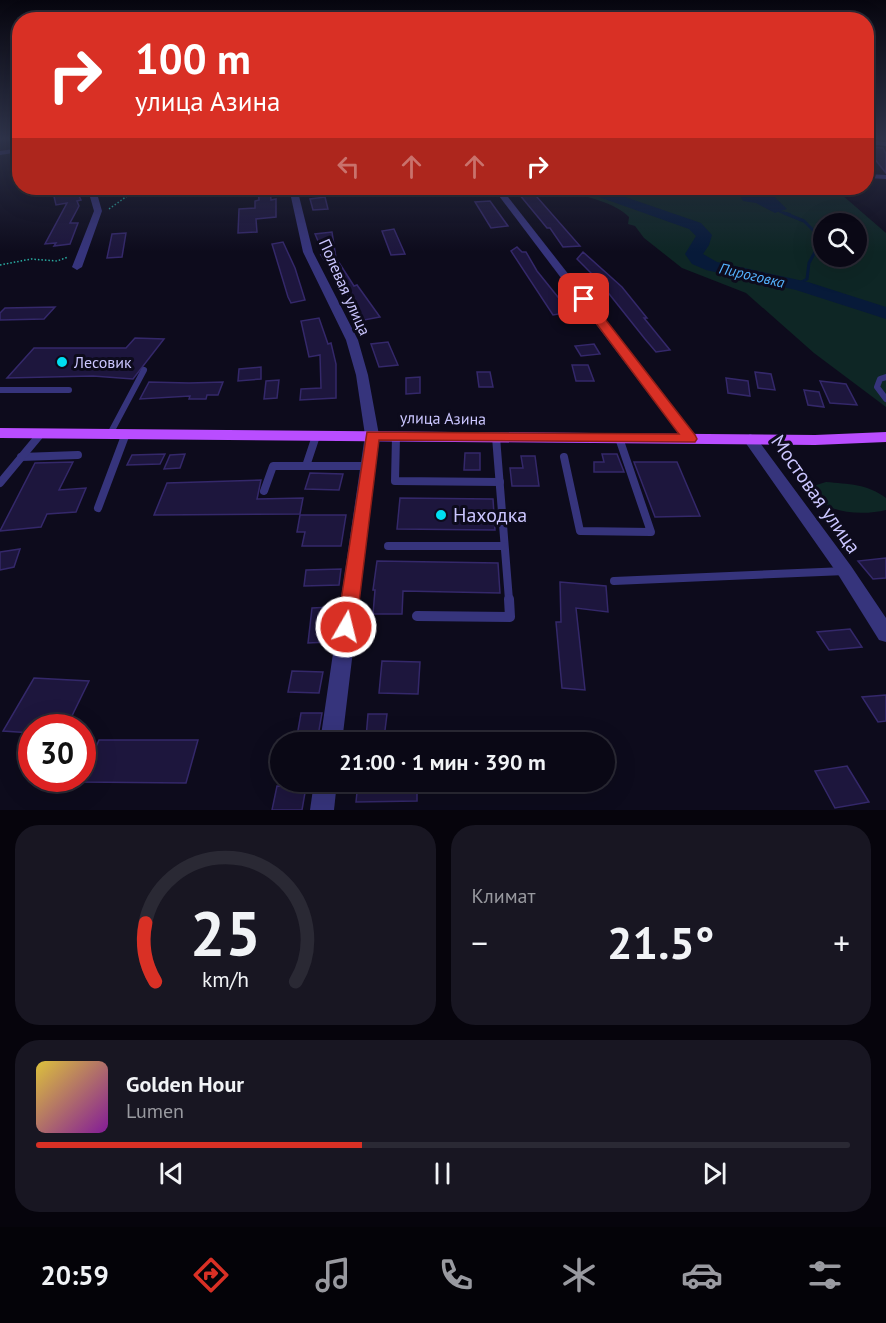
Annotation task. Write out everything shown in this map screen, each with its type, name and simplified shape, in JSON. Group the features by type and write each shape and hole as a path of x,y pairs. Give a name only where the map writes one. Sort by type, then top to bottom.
{"main road":[{"name":"улица Азина","path":"0,433 690,439 886,437"}],"street":[{"path":"77,267 98,211 92,195"},
{"name":"Полевая улица","path":"295,195 308,252 352,340 362,375 372,435 332,732"},
{"path":"502,195 690,439"},
{"name":"Мостовая улица","path":"750,439 845,571 886,634"},
{"path":"322,810 325,792"}],"lane":[{"path":"110,434 144,370"},
{"path":"886,377 880,379 877,387 886,399"},
{"path":"0,390 69,390"},
{"path":"0,483 41,433"},
{"path":"98,508 126,434"},
{"path":"306,466 316,435"},
{"path":"396,435 395,481 500,482"},
{"path":"417,616 510,617 496,437"},
{"path":"564,457 580,531 651,532 619,438"},
{"path":"21,457 78,455"},
{"path":"264,491 273,466 368,466"},
{"path":"388,546 504,546"},
{"path":"614,581 845,571"}],"path":[{"path":"97,214 129,195"},
{"path":"0,265 31,259 57,261 84,250"}],"green space":[{"path":"580,195 842,195 863,213 813,213 813,267 867,267 867,217 886,233 886,407 814,353 746,293 682,268 644,238 635,226 628,224 629,217 616,207"},
{"path":"826,482 858,485 879,493 886,498 886,510 855,513 824,504 811,490 813,486"}],"water":[{"path":"744,195 772,195 787,209 775,213 756,203 743,201 741,197"}],"building":[{"path":"54,195 78,195 81,200 77,201 79,206 70,223 78,223 70,244 54,246 56,243 45,244 67,203 56,205"},
{"path":"259,195 271,195 271,200 276,199 276,217 256,219 257,232 238,233 239,209 255,208 255,201 259,200"},
{"path":"520,195 537,197 580,246 563,247 550,228 547,228"},
{"path":"325,197 328,209 313,210 310,199"},
{"path":"490,201 508,226 491,228 475,202"},
{"path":"394,229 405,254 391,255 382,231"},
{"path":"332,232 336,258 354,286 357,285 380,317 364,320 321,255 324,255 315,234"},
{"path":"126,233 122,257 107,258 112,234"},
{"path":"283,242 295,268 305,300 291,303 288,297 272,244"},
{"path":"517,247 522,252 526,252 537,271 570,312 553,315 511,251"},
{"path":"583,252 622,287 670,350 656,352 606,290 603,290 593,280 597,279 577,259"},
{"path":"55,307 44,319 0,320 0,313 5,308"},
{"path":"319,318 328,344 331,343 336,364 336,398 300,400 301,389 321,388 320,355 309,357 301,321"},
{"path":"135,338 164,339 133,379 93,376 7,378 34,348 126,348"},
{"path":"388,342 398,365 379,367 371,344"},
{"path":"594,344 600,354 581,356 575,346"},
{"path":"572,365 588,365 594,381 576,381"},
{"path":"261,367 261,379 238,381 239,369"},
{"path":"477,372 490,372 493,387 479,387"},
{"path":"755,372 771,374 775,390 758,388"},
{"path":"420,377 420,393 406,394 406,378"},
{"path":"726,378 748,381 750,396 728,393"},
{"path":"279,380 277,398 264,399 266,381"},
{"path":"820,381 846,384 857,405 830,403"},
{"path":"149,382 223,382 218,395 207,395 206,399 189,399 190,396 140,399"},
{"path":"804,390 819,392 824,407 808,405"},
{"path":"465,453 480,453 480,470 464,470"},
{"path":"165,454 160,464 127,465 132,455"},
{"path":"185,454 180,468 164,469 170,455"},
{"path":"602,454 617,454 624,472 594,472 594,462 604,462"},
{"path":"521,456 535,456 539,486 512,486 510,468 523,468"},
{"path":"73,462 59,490 86,488 76,512 47,514 41,527 0,531 35,463"},
{"path":"634,462 677,462 700,516 655,517"},
{"path":"310,473 343,474 339,490 305,489"},
{"path":"261,480 257,499 303,498 300,514 154,515 167,483"},
{"path":"400,498 493,499 495,530 397,529"},
{"path":"300,515 346,515 341,546 302,546 305,532 297,532"},
{"path":"20,549 14,567 0,570 0,552"},
{"path":"886,558 886,578 873,579 858,561"},
{"path":"377,561 498,563 500,593 403,591 402,614 373,614 375,590 373,590"},
{"path":"341,569 339,585 304,586 306,570"},
{"path":"560,582 606,586 608,612 576,608 585,690 562,688 556,622 561,622"},
{"path":"332,607 329,642 308,643 312,608"},
{"path":"850,629 862,647 829,650 817,632"},
{"path":"382,661 420,662 418,694 379,693"},
{"path":"292,671 323,672 319,693 288,692"},
{"path":"34,678 89,681 73,714 18,714 18,732 3,731"},
{"path":"886,695 886,721 878,722 862,697"},
{"path":"301,713 322,713 319,732 298,732"},
{"path":"368,714 387,714 385,732 366,732"},
{"path":"99,740 198,740 186,783 96,782 96,747"},
{"path":"847,766 869,802 835,808 815,771"},
{"path":"276,792 305,792 302,810 272,810"},
{"path":"357,792 417,792 417,801 356,802"}],"waterway":[{"name":"Пироговка","path":"607,195 695,226 704,235 701,245 694,254 698,260 712,266 801,286 886,313"},
{"path":"780,212 790,214"},
{"path":"784,213 804,221 822,239 809,263 807,279 800,283 801,286"}],"place":[{"name":"Лесовик","path":"62,362"},
{"name":"Находка","path":"441,515"}],"route":[{"path":"346,627 372,435 690,439 584,299"}]}
